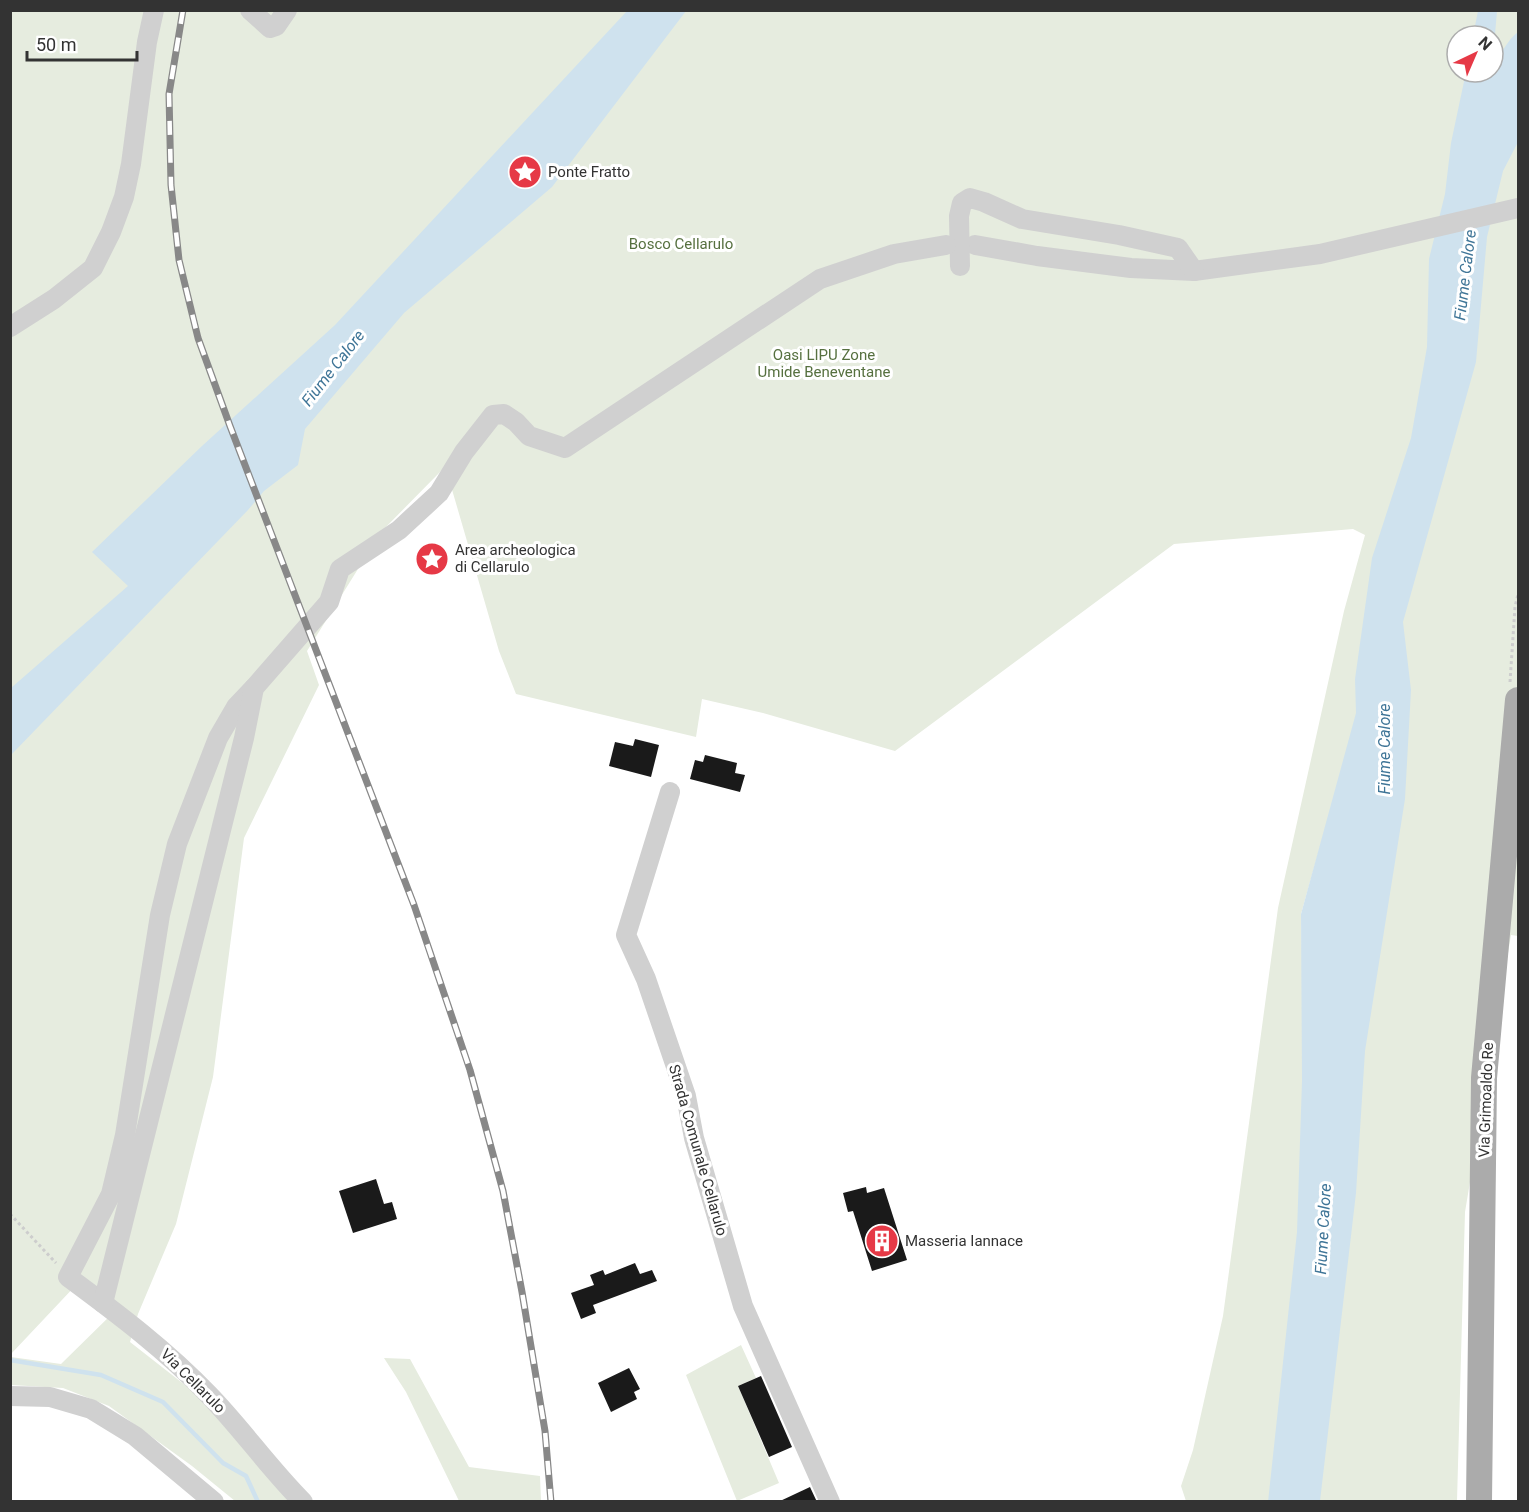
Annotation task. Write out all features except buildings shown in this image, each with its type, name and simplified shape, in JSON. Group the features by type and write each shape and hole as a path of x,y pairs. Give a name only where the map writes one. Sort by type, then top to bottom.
{"main road":[{"name":"Via Grimoaldo Re","path":"1479,1502 1484,1078 1518,700"}],"street":[{"path":"10,327 54,299 93,268 111,232 124,197 129,175 154,10"},
{"path":"250,10 270,28 276,26 287,10"},
{"path":"960,266 959,216 962,203 970,198 1022,219 1119,235 1178,248 1194,271"},
{"path":"975,245 1121,267 1194,271 1320,254 1518,208"},
{"path":"68,1277 111,1194 125,1135 160,915 177,844 218,738 236,707 329,602 340,569 399,530 439,493 464,452 493,415 504,414 516,422 529,436 565,448 820,279 894,254 946,245"},
{"path":"103,1303 244,738 254,688"},
{"name":"Strada Comunale Cellarulo","path":"670,792 626,935 646,979 686,1096 694,1138 743,1306 830,1502"},
{"name":"Via Cellarulo","path":"68,1277 131,1323 183,1368 303,1502"},
{"path":"10,1396 50,1397 91,1409 135,1436 214,1502"}],"path":[{"path":"1515,607 1518,594"},
{"path":"10,1214 68,1277"}],"green space":[{"name":"Oasi LIPU Zone Umide Beneventane","path":"11,11 1518,11 1518,936 1511,935 1465,1212 1457,1501 1186,1501 1181,1486 1193,1450 1223,1316 1278,908 1344,611 1365,535 1353,529 1174,544 895,751 763,713 702,699 696,737 516,694 499,651 446,469 441,471 381,532 307,651 319,685 244,838 213,1077 176,1224 138,1314 130,1342 199,1396 295,1501 235,1501 192,1466 109,1406 63,1388 11,1385 11,1357 61,1364 117,1309 77,1284 11,1354","holes":["1323,836 1302,951 1301,914"]},
{"path":"741,1345 756,1378 738,1386 779,1483 737,1501 686,1375"},
{"path":"384,1358 410,1359 469,1467 540,1476 541,1501 459,1501 406,1392"}],"water":[{"name":"Fiume Calore","path":"627,11 686,11 552,187 404,313 305,429 298,465 264,491 11,755 11,688 128,586 92,552 202,446 335,325"},
{"path":"1478,11 1497,11 1496,24 1475,24"},
{"name":"Fiume Calore","path":"1518,32 1518,142 1503,171 1487,237 1476,362 1403,622 1411,690 1405,799 1365,1051 1356,1193 1320,1501 1268,1502 1297,1232 1302,1081 1301,914 1356,713 1355,679 1372,558 1411,438 1427,347 1429,259 1445,194 1451,143 1463,84 1505,84 1505,47"}],"waterway":[{"path":"10,1360 101,1375 163,1402 223,1463 246,1476 258,1502"}],"railway":[{"path":"183,10 169,94 171,185 179,260 198,338 414,905 470,1070 503,1191 522,1292 545,1431 551,1502"}],"place":[{"name":"Ponte Fratto","path":"525,172"},
{"name":"Area archeologica di Cellarulo","path":"432,559"},
{"name":"Masseria Iannace","path":"882,1241"}],"park label":[{"name":"Bosco Cellarulo","path":"681,244"}]}
